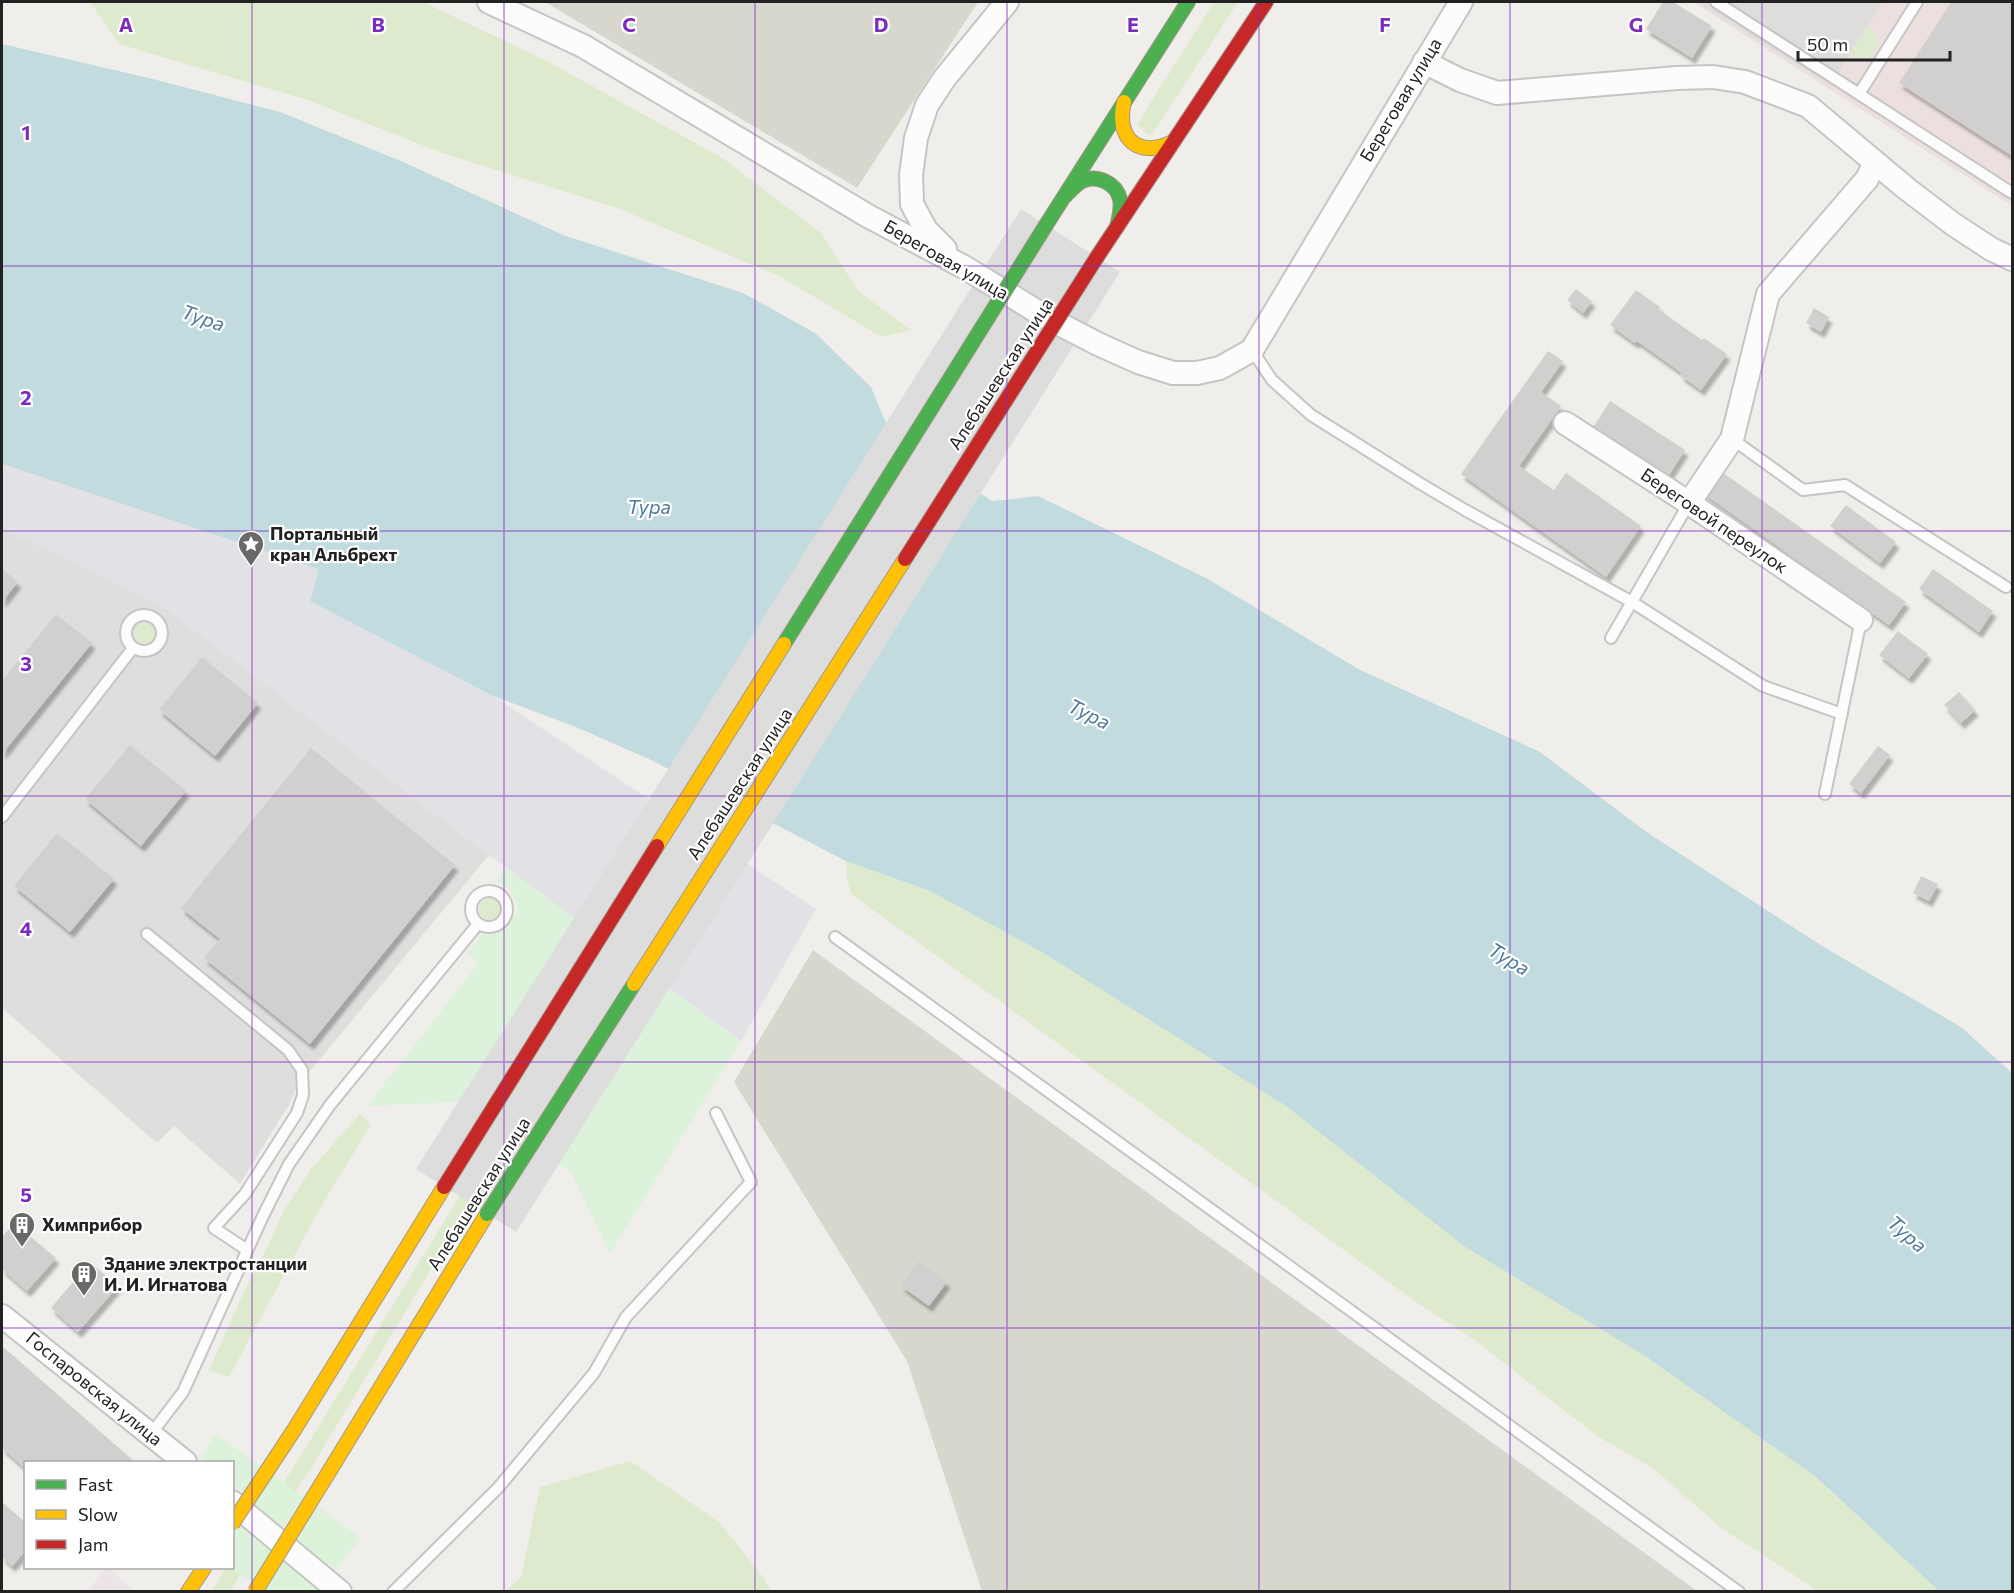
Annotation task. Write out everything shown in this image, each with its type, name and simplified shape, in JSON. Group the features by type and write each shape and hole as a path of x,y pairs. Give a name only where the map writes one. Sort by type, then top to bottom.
{"main road":[{"name":"Алебашевская улица","path":"234,1521 294,1431 444,1187 1188,2"},
{"name":"Алебашевская улица","path":"255,1592 487,1214 1097,257 1266,2"},
{"path":"1124,102 1119,114 1120,127 1127,138 1141,147 1153,150 1173,142"},
{"path":"1063,198 1084,180 1102,179 1110,183 1120,199 1117,227"},
{"path":"189,1590 203,1569"}],"street":[{"name":"Береговая улица","path":"489,2 583,46 868,216 964,267 1046,317 1138,362 1173,373 1197,373 1220,368 1252,350 1461,2"},
{"path":"964,267 926,230 912,204 911,175 916,138 927,105 944,79 1008,2"},
{"path":"1424,62 1460,80 1497,93 1677,78 1713,77 1745,82 1808,106 1953,224 1991,249 2013,259"},
{"path":"1689,503 1732,439 1768,294 1867,179 1875,162"},
{"name":"Береговой переулок","path":"1565,423 1689,503 1861,620"},
{"name":"Госпаровская улица","path":"2,1316 185,1461"},
{"path":"234,1504 340,1592"}],"lane":[{"path":"1716,2 2013,193"},
{"path":"1859,94 1917,2"},
{"path":"1252,350 1272,380 1311,415 1465,510 1632,602 1763,686 1842,714"},
{"path":"1732,439 1803,490 1845,485 2006,587"},
{"path":"1611,638 1689,503"},
{"path":"1825,794 1861,620"},
{"path":"2,817 133,648"},
{"path":"151,1434 183,1392 247,1250 290,1164 330,1105 478,924"},
{"path":"147,934 288,1050 303,1070 303,1095 297,1113 245,1194 214,1228 247,1250"},
{"path":"835,937 1739,1592"},
{"path":"393,1592 498,1488 594,1373 626,1317 751,1182 716,1113"}],"shaded area":[{"path":"545,2 978,2 857,188"},
{"path":"1693,2 2012,2 2012,206"},
{"path":"1697,2 1883,2 1830,85"},
{"path":"2,464 320,569 311,601 493,696 816,909 741,1041 489,855 163,607 2,528"},
{"path":"2,528 163,606 489,855 296,1088 290,1103 240,1184 174,1126 157,1143 2,1008"},
{"path":"813,950 1697,1591 982,1591 907,1361 734,1082"},
{"path":"103,1569 110,1569 134,1591 89,1591"}],"green space":[{"path":"90,2 423,2 545,60 724,159 821,233 859,292 911,330 882,337 779,276 617,208 442,153 311,101 119,44"},
{"path":"1214,2 1238,2 1149,136 1137,124"},
{"path":"1869,26 1877,38 1875,50 1871,55 1865,57 1858,58 1850,55"},
{"path":"145,622 153,625 156,633 153,641 145,644 137,641 134,633 137,625"},
{"path":"846,861 930,891 1045,954 1286,1106 1465,1247 1645,1356 1816,1477 1939,1591 1815,1591 1811,1586 1720,1527 1653,1468 1597,1436 1476,1341 1416,1302 851,894"},
{"path":"507,868 741,1041 610,1254 571,1172 458,1102 367,1106 478,964 468,953 482,935 505,928 518,911 512,892 497,880"},
{"path":"490,898 498,901 501,909 498,917 490,920 482,917 479,909 482,901"},
{"path":"360,1114 371,1125 324,1201 229,1377 209,1370 283,1212 311,1169"},
{"path":"462,1192 473,1200 308,1473 230,1591 211,1592 225,1569 234,1569 234,1556 295,1465"},
{"path":"216,1434 361,1538 333,1573 234,1486 234,1461 206,1461 201,1457"},
{"path":"630,1461 719,1522 763,1577 771,1591 506,1591 521,1577 540,1487"},
{"path":"234,1518 323,1589 321,1592 266,1591 232,1569 234,1569"}],"water":[{"name":"Тура","path":"2,44 149,78 280,112 401,161 563,235 743,293 815,333 871,387 890,433 992,501 1038,496 1206,578 1360,670 1540,752 1648,833 1822,946 1961,1027 2012,1073 2012,1591 1939,1591 1816,1477 1645,1356 1465,1247 1286,1106 1045,954 930,891 846,861 651,760 576,727 493,696 310,601 319,569 2,464"}],"pier":[{"path":"1021,209 1120,272 516,1232 416,1169"}],"building":[{"path":"1663,2 1673,2 1712,26 1692,58 1646,29"},
{"path":"1951,2 2012,2 2012,156 1899,83"},
{"path":"1576,289 1592,301 1583,313 1567,300"},
{"path":"1636,290 1660,307 1658,309 1702,340 1704,338 1727,354 1701,390 1680,375 1682,373 1610,325"},
{"path":"1814,308 1829,317 1821,332 1806,323"},
{"path":"1548,351 1563,361 1541,392 1561,406 1519,466 1554,490 1566,473 1641,526 1606,577 1461,474"},
{"path":"1610,401 1685,450 1667,478 1592,429"},
{"path":"1719,470 1906,602 1889,625 1703,493"},
{"path":"1846,505 1896,542 1880,563 1830,526"},
{"path":"2,569 18,582 2,602"},
{"path":"1933,569 1993,611 1979,632 1919,589"},
{"path":"56,614 92,643 2,754 2,681"},
{"path":"1898,631 1928,654 1909,678 1879,655"},
{"path":"202,657 258,703 215,756 159,710"},
{"path":"1959,692 1975,710 1961,723 1944,705"},
{"path":"130,745 186,791 141,846 85,799"},
{"path":"1878,746 1890,755 1861,793 1849,784"},
{"path":"311,748 455,865 310,1044 204,958 220,939 181,908"},
{"path":"57,833 114,879 70,932 14,886"},
{"path":"1921,876 1938,884 1929,901 1913,893"},
{"name":"Химприбор","path":"14,1223 56,1258 27,1291 2,1269 2,1237"},
{"path":"919,1261 947,1282 929,1306 901,1286"},
{"name":"Здание электростанции И. И. Игнатова","path":"90,1262 118,1286 78,1332 51,1308"},
{"path":"2,1346 134,1461 24,1461 24,1467 2,1448"},
{"path":"2,1502 24,1521 24,1552 12,1566 2,1557"}],"traffic: fast":[{"path":"1046,225 1188,2"},
{"path":"1064,197 1082,181 1088,179 1105,181 1114,188 1120,199 1117,227"},
{"path":"784,644 1046,225"},
{"path":"487,1214 634,984"}],"traffic: slow":[{"path":"1124,102 1123,126 1132,142 1140,147 1150,148 1161,147 1173,142"},
{"path":"634,984 905,559"},
{"path":"657,846 784,644"},
{"path":"294,1430 444,1187"},
{"path":"335,1462 487,1214"},
{"path":"234,1521 294,1430"},
{"path":"255,1592 335,1462"},
{"path":"188,1592 203,1569"}],"traffic: jam":[{"path":"1097,257 1266,2"},
{"path":"905,559 1097,257"},
{"path":"444,1187 657,846"}],"place":[{"name":"Портальный кран Альбрехт","path":"251,567"},
{"name":"Химприбор","path":"22,1248"},
{"name":"Здание электростанции И. И. Игнатова","path":"84,1297"}]}
